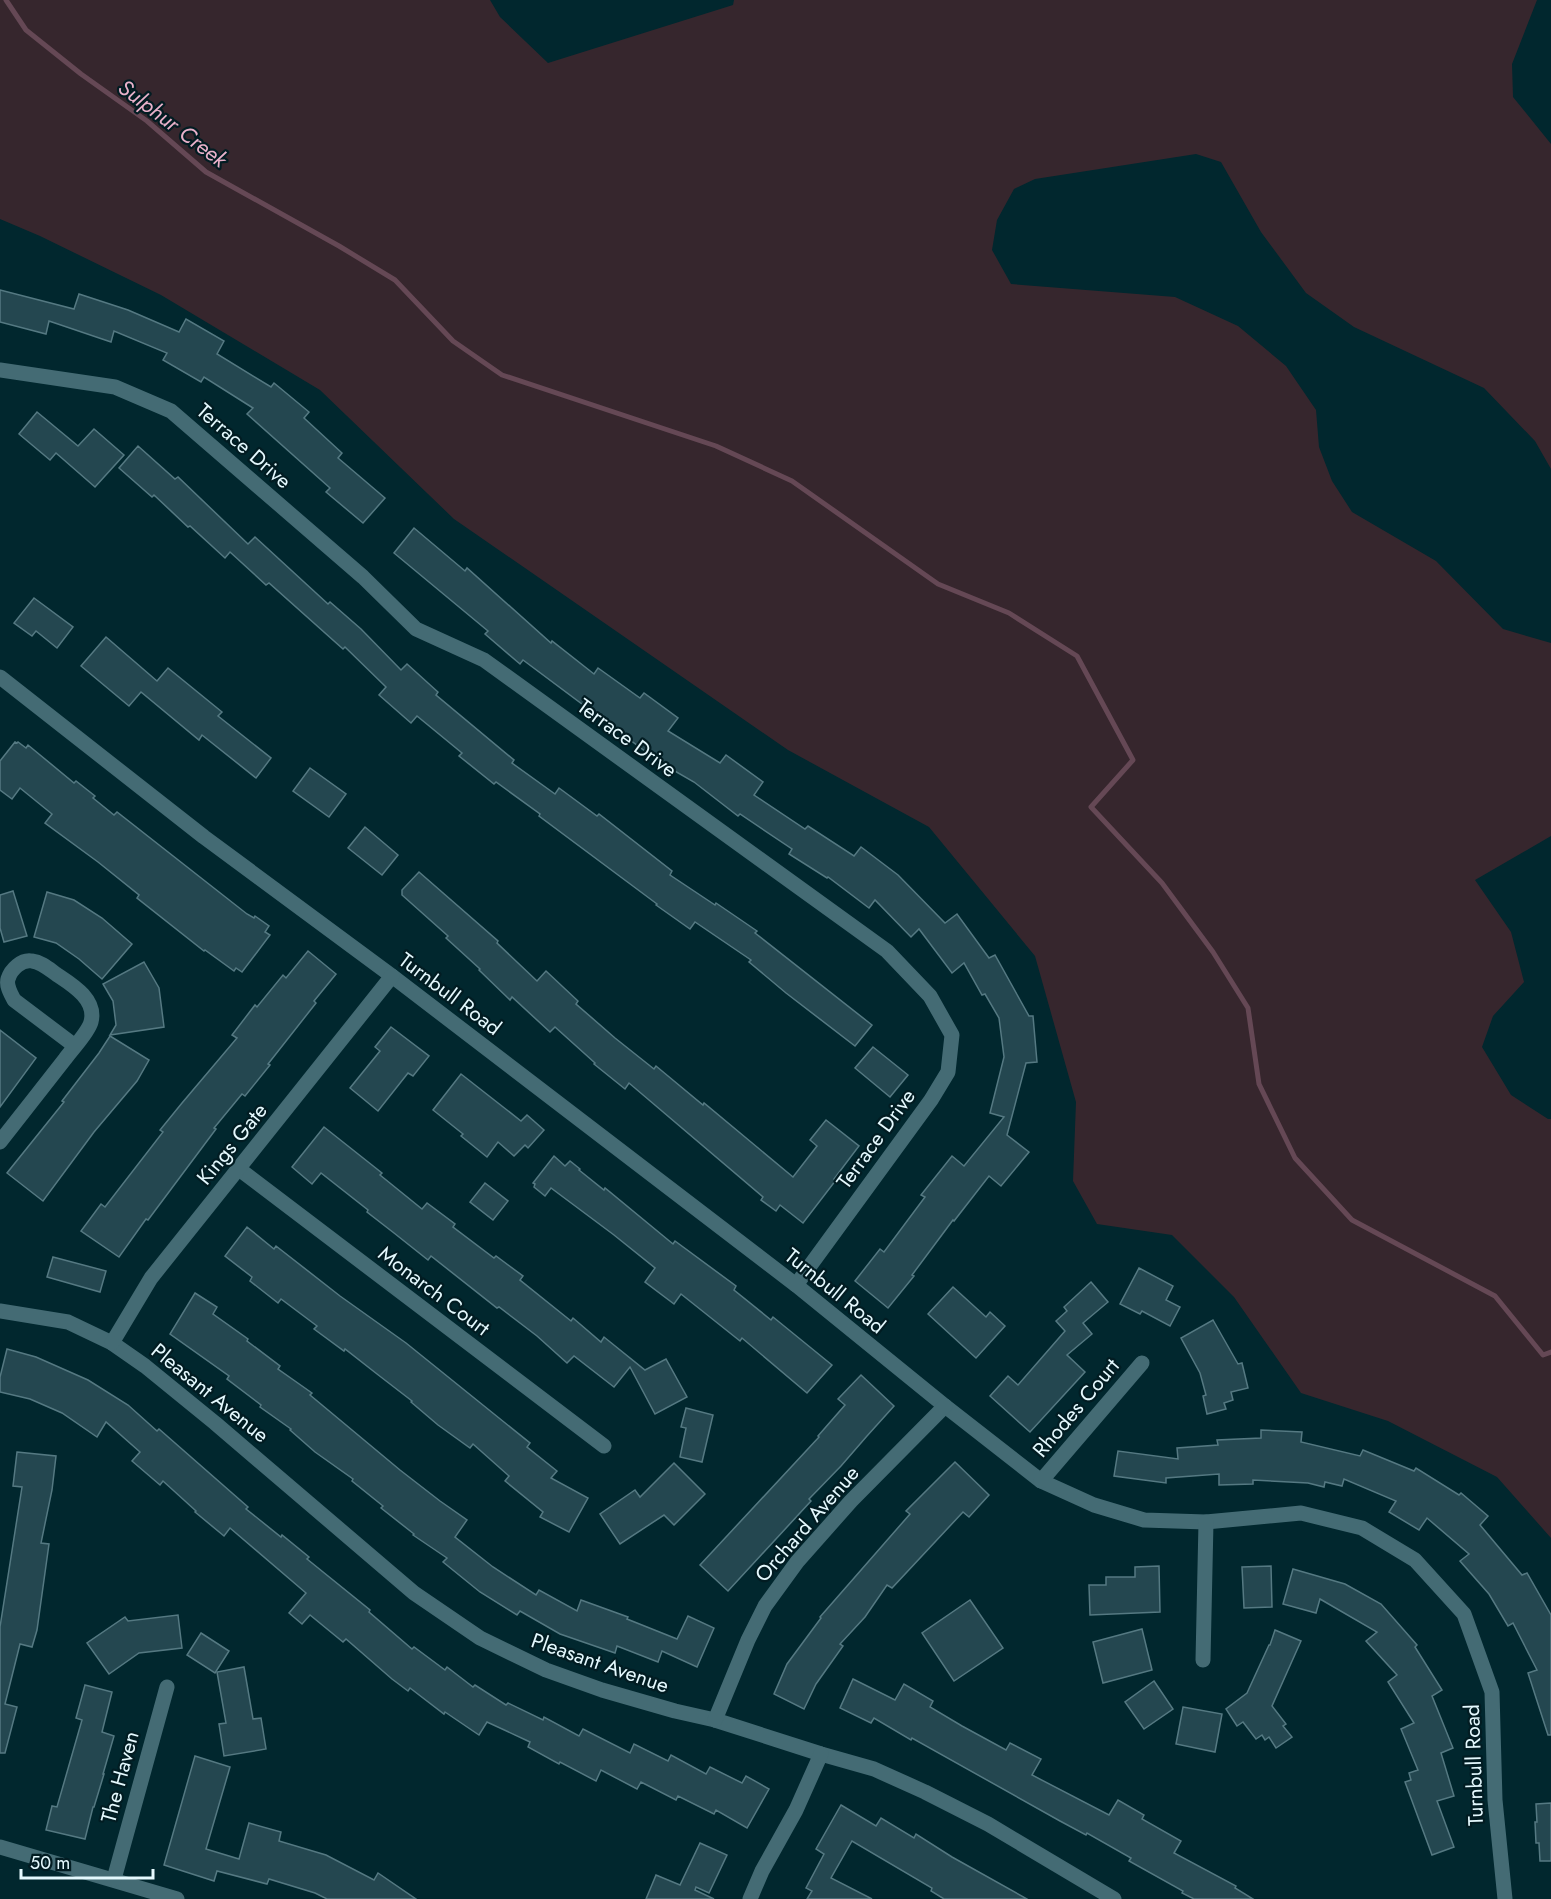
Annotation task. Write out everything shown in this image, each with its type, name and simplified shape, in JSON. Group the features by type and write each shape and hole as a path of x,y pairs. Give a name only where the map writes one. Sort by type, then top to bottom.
{"street":[{"name":"Terrace Drive","path":"0,370 114,387 171,411 363,578 416,628 484,660 887,951 930,996 952,1035 948,1072 931,1100 796,1285"},
{"name":"Turnbull Road","path":"0,677 204,837 392,976 796,1285 1041,1481 1094,1505 1144,1520 1206,1522 1301,1513 1362,1528 1415,1560 1464,1614 1492,1692 1495,1800 1505,1899"},
{"path":"0,1142 75,1046 91,1024 92,1012 87,1000 77,989 43,965 32,961 22,962 13,970 8,979 9,992 14,1000 75,1046"},
{"name":"Kings Gate","path":"112,1342 151,1278 392,976"},
{"name":"Monarch Court","path":"239,1169 604,1446"},
{"name":"Pleasant Avenue","path":"0,1311 68,1322 112,1342 146,1366 215,1423 414,1593 480,1638 546,1670 613,1693 715,1720 874,1769 988,1824 1114,1899"},
{"name":"Rhodes Court","path":"1041,1481 1142,1363"},
{"name":"Orchard Avenue","path":"715,1720 756,1623 790,1571 851,1501 945,1406"},
{"path":"1203,1660 1206,1522"},
{"name":"The Haven","path":"114,1879 167,1687"},
{"path":"750,1899 762,1871 796,1810 821,1754"},
{"path":"0,1847 177,1899"}],"shaded area":[{"path":"0,0 490,0 500,17 548,63 733,5 734,0 1537,0 1512,64 1513,97 1551,144 1551,469 1535,441 1484,388 1354,327 1306,293 1261,232 1221,162 1196,154 1035,179 1014,189 997,220 992,250 1011,284 1175,297 1238,326 1286,366 1316,410 1319,447 1332,481 1352,512 1436,561 1503,629 1551,643 1551,836 1475,880 1511,932 1524,982 1493,1016 1482,1047 1511,1095 1551,1119 1551,1538 1497,1477 1388,1421 1301,1393 1234,1297 1172,1235 1097,1224 1073,1181 1076,1102 1035,956 929,827 788,750 454,519 320,390 161,295 0,219"}],"building":[{"path":"0,290 74,309 79,294 128,310 179,332 186,319 224,341 217,354 271,387 274,383 309,412 304,418 342,453 338,458 385,498 363,523 326,492 330,488 247,414 253,408 204,377 201,382 163,360 167,353 114,331 111,342 49,321 46,334 0,322"},
{"path":"37,412 78,446 94,429 124,455 95,487 56,453 50,460 19,434"},
{"path":"138,446 175,479 178,477 248,544 255,537 328,604 330,602 361,629 401,670 407,664 438,692 436,695 514,760 512,763 555,794 559,788 597,816 599,814 672,871 670,875 757,931 755,933 872,1025 855,1046 786,993 749,962 751,960 695,922 690,929 539,816 540,814 496,782 494,784 459,756 462,753 417,716 411,723 379,695 386,687 345,647 343,649 269,583 266,585 230,552 225,558 154,495 152,497 119,468"},
{"path":"414,528 465,571 467,568 551,643 552,641 594,674 598,668 640,698 644,693 678,718 668,731 720,763 726,755 763,782 754,795 805,829 808,826 854,856 861,847 898,875 945,923 957,914 989,958 995,955 1029,1016 1033,1016 1037,1062 1026,1063 1007,1135 1029,1152 1001,1186 989,1176 953,1220 912,1275 914,1276 888,1308 855,1281 880,1249 884,1252 925,1197 921,1195 952,1156 964,1166 1004,1117 990,1113 1004,1057 999,1018 985,994 982,995 964,963 952,973 919,929 911,937 875,900 869,908 828,877 789,854 792,849 740,814 738,816 694,782 661,763 523,660 520,664 485,634 488,631 394,553"},
{"path":"34,598 73,627 57,648 36,631 32,636 14,623"},
{"path":"106,637 157,681 168,668 222,712 218,716 271,758 256,778 202,735 199,740 141,692 129,706 81,666"},
{"path":"15,742 26,748 28,745 74,783 76,781 95,796 93,798 114,815 117,812 247,914 254,918 255,916 269,926 265,932 270,935 242,972 236,968 234,971 204,951 137,898 139,895 45,823 52,814 20,788 12,799 0,790 0,761"},
{"path":"310,768 346,794 329,817 293,791"},
{"path":"365,827 398,855 382,875 348,848"},
{"path":"419,872 498,941 497,943 537,981 546,971 578,1001 576,1004 615,1038 654,1069 656,1066 703,1105 704,1103 793,1177 817,1146 810,1140 826,1120 859,1146 803,1223 780,1205 776,1211 761,1200 763,1197 629,1083 625,1089 594,1064 555,1027 550,1032 512,997 510,1000 446,938 448,936 402,895 402,890"},
{"path":"13,891 27,936 4,942 0,928 0,895"},
{"path":"47,892 74,900 102,918 132,944 102,979 56,943 34,937"},
{"path":"308,951 336,974 268,1064 270,1065 245,1096 242,1094 214,1128 216,1129 119,1257 81,1231 101,1204 105,1207 163,1132 160,1130 237,1038 232,1035 255,1005 257,1007 283,975 286,978"},
{"path":"144,962 159,988 164,1027 110,1035 116,1025 113,1001 103,984"},
{"path":"391,1027 429,1056 413,1076 408,1073 378,1111 350,1088 380,1051 375,1047"},
{"path":"0,1030 36,1058 0,1107"},
{"path":"110,1036 149,1060 137,1081 94,1132 43,1201 7,1173 64,1102 62,1101"},
{"path":"873,1047 908,1075 890,1097 855,1068"},
{"path":"461,1074 521,1121 527,1115 544,1130 528,1148 525,1145 514,1156 498,1142 487,1157 433,1110"},
{"path":"324,1127 382,1173 380,1175 422,1209 427,1203 455,1224 453,1227 494,1258 496,1256 523,1276 520,1280 571,1321 573,1318 601,1342 604,1337 645,1370 666,1359 687,1397 655,1414 630,1367 614,1387 574,1356 567,1363 537,1336 431,1256 428,1260 321,1173 312,1184 292,1167"},
{"path":"554,1156 565,1166 570,1161 673,1244 675,1241 736,1286 734,1290 771,1320 773,1317 832,1365 807,1393 742,1338 740,1341 681,1294 674,1304 645,1282 655,1268 551,1188 545,1196 534,1187 533,1183"},
{"path":"485,1183 508,1201 493,1220 470,1202"},
{"path":"247,1227 274,1249 276,1246 340,1296 406,1343 530,1443 527,1447 557,1471 551,1478 588,1498 569,1532 540,1517 543,1512 505,1481 509,1476 473,1444 470,1448 438,1425 412,1401 345,1349 344,1351 314,1329 317,1326 281,1299 278,1303 250,1281 252,1277 225,1256"},
{"path":"53,1257 106,1271 100,1292 47,1277"},
{"path":"1139,1268 1173,1286 1166,1300 1180,1307 1170,1326 1142,1311 1140,1314 1120,1304"},
{"path":"1091,1282 1108,1302 1083,1323 1092,1334 1067,1355 1085,1372 1030,1432 990,1396 1008,1376 1018,1385 1065,1331 1056,1321 1067,1311 1064,1307"},
{"path":"953,1287 986,1317 990,1312 1005,1326 976,1358 928,1314"},
{"path":"195,1293 217,1307 213,1314 280,1366 278,1369 312,1393 310,1395 400,1470 467,1520 455,1537 493,1567 536,1595 539,1590 577,1611 581,1600 628,1617 627,1619 677,1639 688,1616 714,1628 697,1667 662,1651 658,1662 617,1646 615,1653 560,1634 520,1611 517,1615 480,1592 443,1562 447,1558 413,1535 381,1508 383,1506 352,1481 353,1479 315,1452 291,1429 260,1407 261,1405 227,1379 229,1376 170,1334"},
{"path":"1213,1320 1238,1364 1242,1363 1248,1388 1231,1392 1233,1400 1224,1403 1226,1409 1207,1414 1203,1396 1206,1395 1200,1373 1181,1338"},
{"path":"7,1349 36,1357 88,1380 128,1405 248,1507 246,1509 309,1557 307,1559 370,1610 369,1612 412,1649 414,1647 445,1670 447,1667 473,1687 475,1685 506,1705 508,1703 543,1720 544,1717 579,1736 583,1729 630,1753 634,1744 668,1761 671,1755 706,1774 710,1767 742,1783 746,1776 769,1789 747,1828 716,1810 714,1814 678,1796 676,1800 641,1782 637,1789 601,1770 596,1781 528,1747 530,1742 487,1722 479,1735 445,1712 444,1714 410,1688 408,1691 346,1639 343,1642 310,1615 302,1624 289,1613 306,1593 230,1528 224,1536 163,1481 160,1485 132,1461 140,1452 106,1422 97,1437 62,1413 30,1399 0,1392 0,1377"},
{"path":"861,1375 894,1406 728,1591 700,1565 819,1437 845,1405 838,1399"},
{"path":"686,1408 713,1415 702,1462 680,1457 686,1428 681,1427"},
{"path":"1261,1430 1302,1432 1301,1442 1360,1456 1363,1450 1414,1471 1416,1468 1459,1495 1461,1493 1488,1516 1480,1525 1522,1575 1527,1573 1551,1615 1551,1735 1548,1735 1528,1673 1537,1670 1513,1623 1508,1626 1489,1594 1460,1561 1469,1554 1427,1518 1419,1530 1389,1512 1396,1501 1344,1479 1342,1486 1325,1482 1324,1487 1308,1483 1253,1480 1253,1484 1219,1485 1219,1474 1166,1478 1166,1483 1114,1476 1118,1451 1178,1459 1177,1448 1218,1445 1217,1440 1261,1438"},
{"path":"17,1452 56,1456 52,1490 41,1543 49,1544 37,1630 32,1647 20,1644 5,1704 17,1707 5,1753 0,1753 0,1627 22,1487 13,1486"},
{"path":"955,1462 989,1495 969,1517 963,1512 892,1588 887,1585 865,1617 840,1644 843,1646 816,1684 804,1709 774,1694 787,1664 820,1617 910,1514 906,1511"},
{"path":"674,1463 705,1494 674,1525 664,1515 620,1544 600,1514 635,1490 640,1497"},
{"path":"1159,1566 1160,1612 1090,1615 1089,1585 1106,1585 1106,1577 1135,1577 1135,1567"},
{"path":"1271,1566 1272,1607 1244,1608 1242,1567"},
{"path":"1293,1569 1345,1584 1381,1604 1417,1645 1415,1647 1442,1690 1432,1696 1453,1748 1441,1753 1454,1796 1437,1801 1454,1847 1432,1855 1405,1782 1411,1780 1409,1773 1418,1770 1401,1729 1414,1723 1388,1682 1397,1675 1366,1641 1377,1632 1320,1599 1316,1613 1283,1604"},
{"path":"970,1600 1003,1648 954,1681 922,1633"},
{"path":"178,1615 182,1648 139,1653 109,1674 87,1643 125,1617 128,1621"},
{"path":"1142,1629 1152,1670 1103,1683 1093,1642"},
{"path":"1275,1630 1301,1641 1272,1706 1286,1724 1283,1726 1292,1737 1276,1748 1269,1737 1265,1740 1262,1735 1256,1739 1243,1722 1237,1726 1226,1709 1247,1693"},
{"path":"201,1633 229,1651 215,1673 187,1655"},
{"path":"244,1667 253,1719 261,1718 266,1749 224,1756 219,1724 226,1723 217,1672"},
{"path":"853,1679 895,1700 904,1684 933,1701 930,1707 962,1726 1006,1750 1010,1743 1041,1759 1032,1775 1109,1815 1118,1800 1144,1815 1142,1819 1181,1841 1174,1853 1236,1886 1235,1888 1253,1899 1194,1899 1129,1861 1131,1858 912,1738 911,1740 874,1718 871,1723 840,1708"},
{"path":"1154,1681 1173,1709 1144,1729 1125,1702"},
{"path":"85,1685 112,1692 102,1732 114,1736 85,1839 46,1830 52,1806 57,1807 82,1720 76,1718"},
{"path":"1183,1707 1222,1714 1215,1752 1176,1744"},
{"path":"195,1756 230,1767 206,1849 239,1859 249,1823 281,1832 279,1841 326,1855 374,1880 378,1873 416,1899 327,1899 269,1879 267,1884 217,1871 214,1881 164,1865"},
{"path":"1551,1803 1551,1861 1540,1861 1539,1843 1536,1843 1536,1804"},
{"path":"841,1805 876,1826 881,1818 914,1838 916,1834 1027,1899 944,1899 931,1891 932,1888 852,1841 831,1878 872,1899 807,1899 812,1891 806,1888 824,1854 816,1849"},
{"path":"700,1843 727,1855 709,1893 696,1887 695,1890 714,1899 646,1899 656,1875 680,1885"}],"waterway":[{"name":"Sulphur Creek","path":"6,0 26,30 81,74 147,121 206,172 395,280 453,341 502,375 716,446 792,481 938,584 1009,613 1077,656 1133,760 1091,807 1162,883 1213,952 1248,1008 1259,1084 1295,1158 1352,1220 1495,1296 1543,1355 1551,1352"}]}
